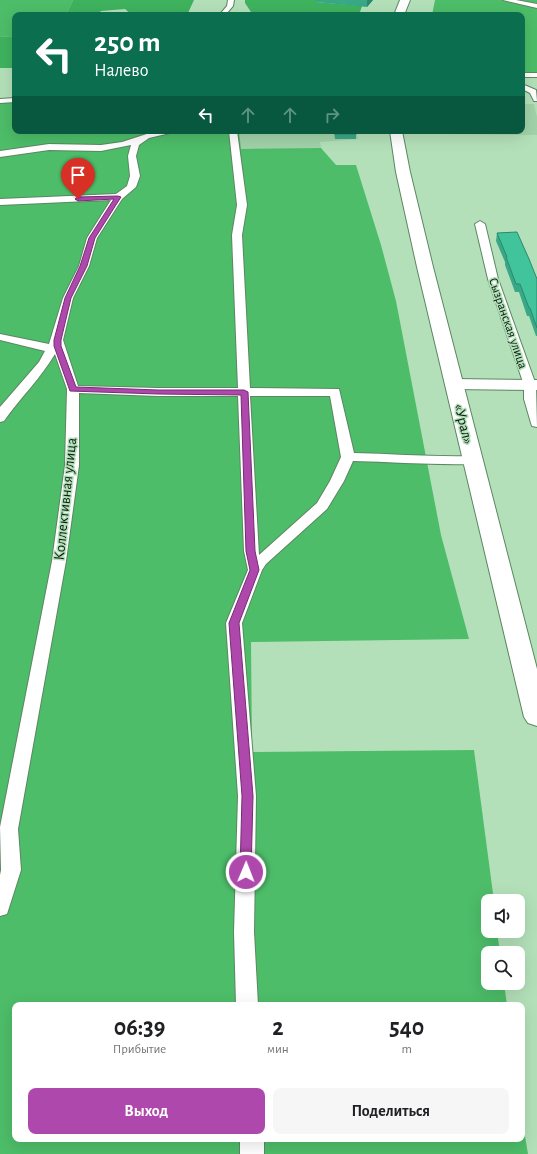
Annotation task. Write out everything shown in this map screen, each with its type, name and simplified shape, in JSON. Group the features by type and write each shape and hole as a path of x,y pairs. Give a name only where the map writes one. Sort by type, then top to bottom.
{"highway":[{"path":"400,12 405,0"},
{"name":"«Урал»","path":"397,134 403,172 454,384 537,717"}],"street":[{"path":"224,12 230,6 231,0"},
{"path":"506,0 537,6"},
{"path":"525,75 537,76"},
{"path":"525,85 537,76"},
{"path":"525,87 533,92 537,99"},
{"path":"0,101 12,100"},
{"path":"0,154 49,147 101,148 124,144 154,134"},
{"path":"233,134 242,205 237,235 251,551 255,570"},
{"path":"0,418 5,409 44,363 55,344 68,298 84,266 92,238 118,197 131,187 135,176 132,156 135,144 146,136"},
{"path":"0,202 118,197"},
{"name":"Сызранская улица","path":"480,224 493,279 533,385 530,399 537,422"},
{"path":"0,337 36,346 55,344"},
{"name":"Коллективная улица","path":"0,908 11,870 9,829 59,561 72,465 73,389 58,346 55,344"},
{"path":"454,384 533,385"},
{"path":"73,389 158,392 335,392 348,457 337,481 322,506 261,561 255,570 234,623 247,796 244,932 247,1002"},
{"path":"348,457 404,458 441,461 473,460"},
{"path":"252,1142 252,1154"}],"shaded area":[{"path":"525,104 534,104 537,117 537,135 445,134 525,134"},
{"path":"239,134 357,134 358,139 320,142 321,148 240,149"}],"green space":[{"path":"0,0 73,0 67,12 12,12 12,36 0,37"},
{"path":"73,0 194,0 188,12 128,12 125,9 100,12 67,12"},
{"path":"245,0 318,0 316,2 362,6 360,12 251,12 245,3"},
{"path":"435,0 537,0 537,72 525,72 525,12 433,12"},
{"path":"12,36 12,68 0,68 0,37"},
{"path":"12,98 12,134 239,134 241,149 321,148 336,165 356,165 381,245 396,301 441,535 469,639 251,642 252,752 474,750 493,894 481,894 481,938 498,938 499,946 481,946 481,990 505,990 507,1002 12,1002 12,1142 525,1142 525,1136 528,1154 0,1154 0,99"}],"building":[{"path":"517,232 537,279 537,328 520,284 516,284 497,233"}],"route":[{"path":"78,199 118,197 92,238 84,266 68,298 57,340 73,389 158,392 244,392 251,551 255,570 234,623 247,796 246,872"}]}
